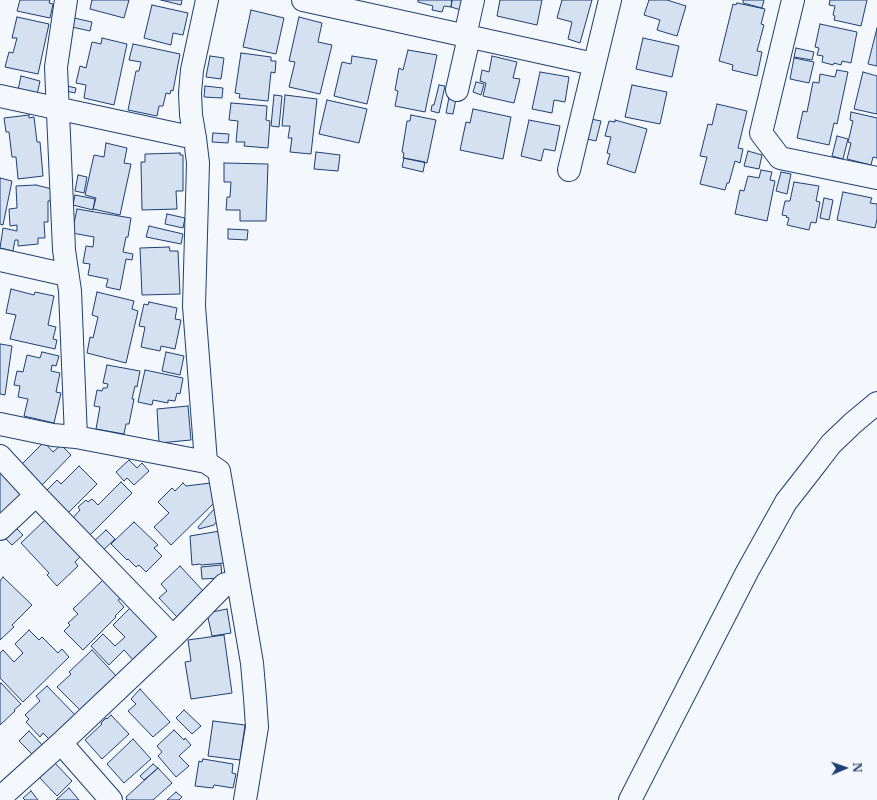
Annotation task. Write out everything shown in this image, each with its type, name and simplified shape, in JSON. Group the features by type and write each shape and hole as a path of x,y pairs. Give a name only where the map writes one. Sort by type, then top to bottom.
{"street":[{"path":"66,0 56,67 64,250 70,291 76,437"},
{"path":"206,462 194,306 198,163 196,138 191,115 190,93 192,70 207,0"},
{"path":"303,0 341,4 467,36 594,64"},
{"path":"457,90 474,0"},
{"path":"569,170 610,0"},
{"path":"793,0 761,133 780,158 877,178"},
{"path":"0,96 196,138"},
{"path":"0,260 67,275"},
{"path":"630,800 747,572 786,502 831,444 877,403"},
{"path":"0,424 53,435 76,437 206,462 219,471 252,663 255,698 257,727 245,800"},
{"path":"0,456 36,495 174,636"},
{"path":"0,529 36,495"},
{"path":"0,798 61,743 174,636 225,584 238,582"},
{"path":"61,743 111,800"}],"building":[{"path":"20,0 50,0 49,3 53,4 50,18 17,11"},
{"path":"92,0 129,0 124,18 90,9"},
{"path":"161,0 182,0 181,5"},
{"path":"418,0 452,0 451,7 444,6 442,12 432,10 433,6 418,2"},
{"path":"452,0 463,0 461,10 451,7"},
{"path":"500,0 542,0 537,25 497,16"},
{"path":"562,0 592,0 580,43 568,39 572,22 557,18"},
{"path":"649,0 667,0 686,6 677,36 657,30 660,20 644,15"},
{"path":"743,0 764,0 762,8 743,3"},
{"path":"830,0 867,0 861,26 834,20 835,16 833,15 835,6 829,5"},
{"path":"737,3 765,9 761,24 764,25 757,51 762,52 757,76 732,70 733,65 719,61 733,4 736,5"},
{"path":"152,5 188,13 183,35 173,33 171,45 144,38"},
{"path":"251,10 284,18 276,54 243,47"},
{"path":"17,17 49,24 38,74 5,67 9,52 13,53 17,38 12,38"},
{"path":"299,17 322,23 318,42 332,45 320,94 289,87 295,62 289,61"},
{"path":"74,18 92,22 90,31 72,27"},
{"path":"820,24 857,32 851,63 842,61 841,65 834,63 833,65 822,62 823,56 817,55 819,48 815,47"},
{"path":"877,28 877,66 868,64"},
{"path":"102,38 127,44 114,105 84,98 86,85 76,83 80,66 86,68 92,42 101,44"},
{"path":"643,38 679,46 672,77 636,69"},
{"path":"133,44 180,54 173,91 171,90 170,94 166,93 163,106 159,106 157,116 128,110 136,71 139,71 141,62 129,60"},
{"path":"796,48 814,52 812,60 794,57"},
{"path":"408,50 437,55 425,112 395,106 398,91 395,90 399,68 403,70"},
{"path":"241,53 271,57 271,61 276,61 275,73 271,72 268,101 239,98 240,94 235,93"},
{"path":"210,56 224,58 221,79 206,77"},
{"path":"352,56 377,60 367,104 334,96 342,62 351,64"},
{"path":"492,56 517,62 513,78 520,79 514,103 483,96 486,83 480,81 482,70 489,72"},
{"path":"794,58 814,62 809,83 790,79"},
{"path":"837,70 848,72 837,124 834,123 829,145 797,138 803,111 807,112 813,82 819,83 820,74 835,77"},
{"path":"540,72 569,77 565,102 554,100 552,113 532,109"},
{"path":"863,72 877,76 877,114 854,109"},
{"path":"21,76 40,81 37,95 18,90"},
{"path":"476,82 484,84 481,95 473,92"},
{"path":"439,85 445,86 439,113 431,111"},
{"path":"632,85 667,92 660,124 625,117"},
{"path":"67,86 76,88 75,93 66,91"},
{"path":"205,86 223,88 222,98 204,97"},
{"path":"450,92 457,94 453,114 446,113"},
{"path":"274,95 282,96 279,127 271,126"},
{"path":"285,95 317,99 311,154 290,152 292,138 288,138 290,126 282,126"},
{"path":"327,100 367,109 359,143 319,134"},
{"path":"231,103 267,106 266,120 270,121 268,148 244,146 245,142 236,142 238,121 229,120"},
{"path":"717,104 747,111 738,148 743,149 740,163 735,161 729,183 727,183 725,190 700,184 707,157 700,156 708,124 712,125"},
{"path":"473,109 511,117 503,159 460,150 466,122 470,123"},
{"path":"851,112 877,118 877,158 873,157 871,165 847,159 851,143 848,142 853,121 850,120"},
{"path":"29,115 29,118 34,117 37,142 40,142 43,176 18,179 16,157 12,157 9,132 6,132 4,118"},
{"path":"411,115 436,120 427,163 403,158 404,153 402,152 407,121 410,121"},
{"path":"591,119 601,121 596,141 587,139"},
{"path":"529,120 560,126 555,151 544,149 541,161 521,156"},
{"path":"615,120 647,129 635,173 607,164 610,154 607,153 611,137 605,136 609,121 615,122"},
{"path":"213,133 229,134 228,143 212,142"},
{"path":"837,136 848,139 843,159 832,156"},
{"path":"106,143 127,148 124,163 131,164 120,215 93,209 96,198 85,195 94,155 104,157"},
{"path":"748,151 762,155 759,169 744,166"},
{"path":"316,152 340,155 338,171 314,169"},
{"path":"180,153 180,155 183,155 183,191 176,191 177,209 142,210 141,162 145,162 145,154"},
{"path":"404,158 425,162 423,172 402,167"},
{"path":"224,163 268,164 266,221 240,221 240,210 226,210 227,197 230,197 231,182 224,182"},
{"path":"761,170 772,172 770,180 775,181 767,221 735,214 740,190 744,191 748,176 759,178"},
{"path":"781,172 791,174 787,194 776,191"},
{"path":"78,175 87,177 84,193 75,191"},
{"path":"0,178 12,181 3,225 0,224"},
{"path":"794,182 819,186 816,201 820,202 816,223 811,222 809,230 787,225 789,218 782,215 785,201 790,201"},
{"path":"36,185 52,189 50,201 48,201 48,222 44,222 45,238 38,238 38,244 18,246 18,240 15,240 13,251 0,248 3,228 17,231 17,225 10,226 9,209 17,208 16,186"},
{"path":"843,192 872,198 870,203 877,204 877,219 875,228 837,220"},
{"path":"75,195 95,199 93,210 73,205"},
{"path":"824,198 833,200 829,220 820,218"},
{"path":"77,209 131,218 128,237 126,237 123,252 133,254 132,260 126,259 120,290 106,287 108,279 88,275 90,264 83,263 86,246 93,247 94,237 72,233"},
{"path":"167,214 185,218 183,228 165,224"},
{"path":"149,226 183,234 181,244 146,237"},
{"path":"228,229 248,230 247,240 228,239"},
{"path":"169,247 170,251 178,251 180,294 142,295 140,248"},
{"path":"11,289 34,295 35,292 54,296 48,325 56,327 53,339 57,340 55,349 10,339 16,315 6,313"},
{"path":"97,292 134,301 132,309 138,311 126,363 87,353 90,337 93,338 98,317 92,315"},
{"path":"149,302 177,308 175,319 181,320 175,349 161,346 160,351 141,347 145,327 139,326 144,304 148,305"},
{"path":"0,344 12,346 5,395 0,394"},
{"path":"42,352 59,356 56,366 52,365 51,371 60,373 56,392 61,393 54,423 24,416 28,399 18,397 20,386 14,385 17,371 23,372 27,355 40,358"},
{"path":"166,352 184,356 180,375 162,371"},
{"path":"107,365 140,371 137,387 135,386 132,399 134,399 129,424 126,424 124,434 96,429 100,407 94,406 97,390 102,391 103,388 107,388 108,384 103,383"},
{"path":"145,370 183,378 180,394 177,393 175,401 168,400 168,403 153,400 152,405 138,402"},
{"path":"188,406 191,440 159,443 157,409"},
{"path":"44,442 53,452 61,445 71,455 41,486 20,466"},
{"path":"129,460 137,468 142,463 149,471 134,485 127,478 124,481 116,472"},
{"path":"79,466 97,484 67,514 45,492 57,480 61,484"},
{"path":"0,471 22,495 0,515"},
{"path":"121,482 132,493 88,537 71,520 80,510 78,507 86,500 88,502 92,499 98,505"},
{"path":"183,483 186,486 211,483 214,503 171,545 154,527 169,513 158,502 172,488 175,491"},
{"path":"216,507 218,520 214,525 199,529 198,527"},
{"path":"46,519 81,556 75,562 78,566 57,586 47,575 49,573 21,543"},
{"path":"134,522 158,545 154,548 162,556 146,572 139,565 136,567 128,559 127,560 111,544"},
{"path":"15,527 23,535 12,545 4,537"},
{"path":"106,530 115,539 99,554 90,545"},
{"path":"220,531 225,563 192,565 190,536"},
{"path":"221,565 222,578 202,579 201,567"},
{"path":"180,566 205,593 178,618 159,598 167,591 161,584"},
{"path":"3,577 32,605 12,625 14,627 0,640 0,581"},
{"path":"103,580 121,598 118,600 124,607 83,650 64,631 70,625 68,623 78,614 73,609"},
{"path":"131,607 160,637 135,662 124,650 109,665 91,646 103,634 115,646 125,637 113,625"},
{"path":"227,609 231,633 212,636 207,613"},
{"path":"29,630 39,640 42,637 58,653 62,649 69,657 23,702 0,678 0,653 3,650 14,662 23,653 15,644"},
{"path":"224,635 232,693 191,699 185,662 191,661 188,640"},
{"path":"92,650 119,679 83,713 57,687 71,674 69,672"},
{"path":"1,683 21,704 0,725 0,684"},
{"path":"47,686 79,719 52,742 43,733 40,737 26,722 29,719 25,715 40,701 36,696"},
{"path":"140,689 170,722 153,737 128,711 136,704 131,699"},
{"path":"184,710 201,726 192,734 176,718"},
{"path":"111,715 129,734 102,759 85,740 102,724 101,723 106,718 107,719"},
{"path":"213,721 245,725 240,760 208,756"},
{"path":"174,730 184,740 185,738 191,745 179,756 189,766 176,777 158,756 162,752 157,746"},
{"path":"29,731 46,749 36,758 19,741"},
{"path":"133,739 151,759 124,783 107,764"},
{"path":"203,759 233,764 232,773 236,774 233,788 214,785 213,788 195,786 199,761 202,762"},
{"path":"53,761 72,781 57,796 38,776"},
{"path":"153,764 158,768 144,780 140,776"},
{"path":"158,768 172,783 153,800 126,800 126,797"},
{"path":"69,788 79,800 56,800"},
{"path":"31,791 38,800 25,800 23,798"},
{"path":"176,792 182,797 179,800 167,800"}]}
